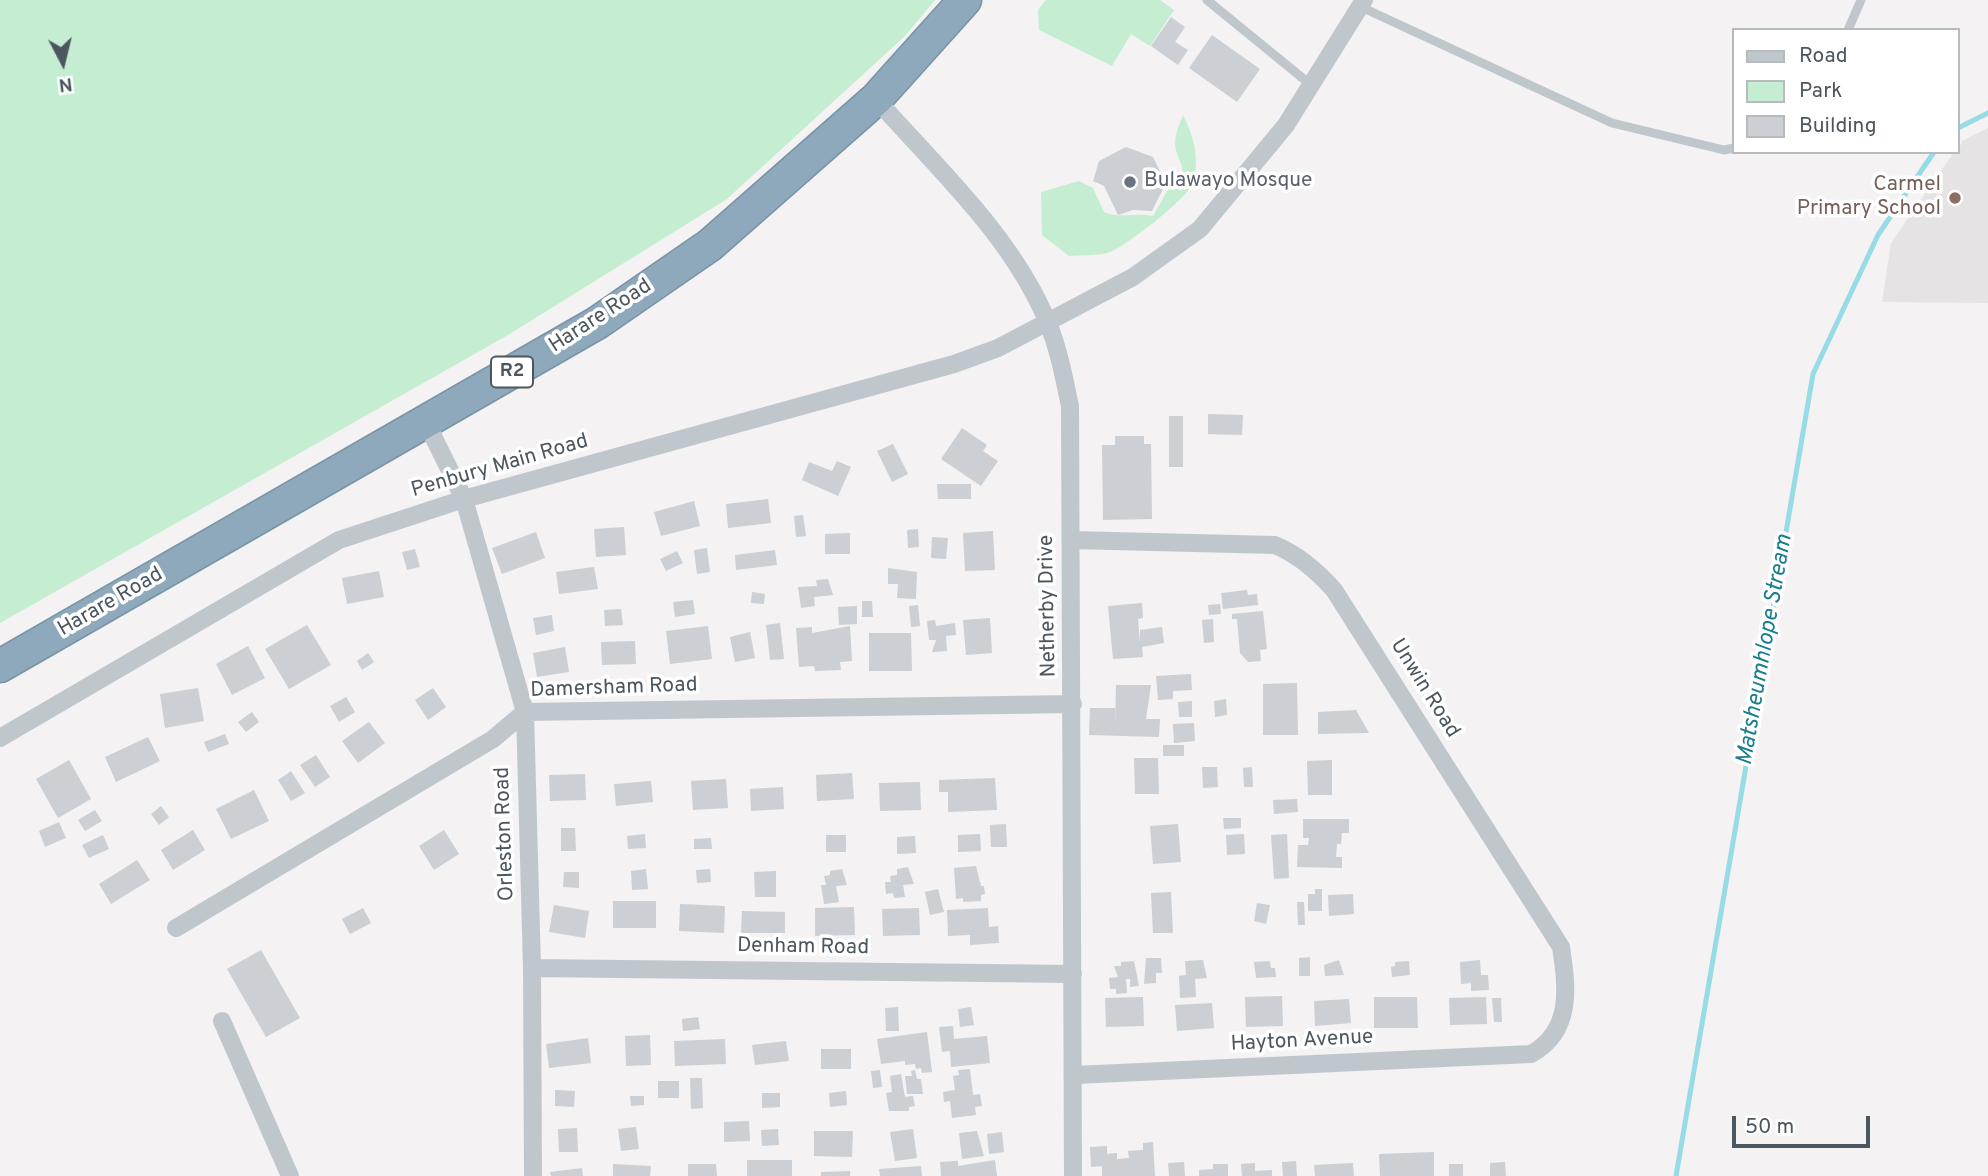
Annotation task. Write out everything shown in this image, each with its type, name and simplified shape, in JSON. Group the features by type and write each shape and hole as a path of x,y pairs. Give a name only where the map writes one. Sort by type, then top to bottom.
{"highway":[{"name":"Harare Road","path":"0,666 597,323 710,245 876,99 965,0"}],"street":[{"name":"Penbury Main Road","path":"0,738 339,540 464,499 954,364 998,348 1048,323 1133,277 1200,229 1286,125 1363,4"},
{"name":"Netherby Drive","path":"876,99 997,235 1015,260 1048,323 1070,406 1073,1176"},
{"name":"Orleston Road","path":"426,422 464,499 525,712 533,968 533,1176"},
{"name":"Unwin Road","path":"1071,540 1275,545 1293,552 1317,571 1334,590 1561,947 1566,985 1564,1015 1548,1041 1531,1054"},
{"name":"Damersham Road","path":"176,928 493,739 525,712 1073,704"},
{"name":"Denham Road","path":"533,968 1073,974"},
{"path":"222,1021 290,1176"},
{"name":"Hayton Avenue","path":"1074,1075 1531,1054"}],"lane":[{"path":"1207,0 1311,85"},
{"path":"1849,28 1861,0"},
{"path":"1363,4 1612,123 1724,150 1732,148"}],"shaded area":[{"name":"Carmel Primary School","path":"1988,128 1988,303 1882,302 1891,243 1953,154 1960,154 1962,141"}],"green space":[{"path":"0,0 935,0 905,36 727,199 508,335 0,623"},
{"path":"1046,0 1160,0 1174,10 1150,46 1131,34 1112,66 1039,30 1038,10"},
{"path":"1183,115 1195,148 1195,174 1189,190 1168,211 1126,243 1102,254 1069,256 1042,235 1041,192 1079,181 1093,188 1104,212 1153,216 1169,188 1181,184 1182,169 1175,141"}],"building":[{"path":"1171,17 1185,27 1175,42 1188,50 1178,65 1151,46"},
{"path":"1212,35 1260,69 1237,102 1189,68"},
{"name":"Bulawayo Mosque","path":"1126,147 1153,157 1166,183 1152,211 1133,210 1118,215 1104,186 1093,181 1099,161"},
{"path":"1208,414 1243,415 1242,435 1208,434"},
{"path":"1169,416 1183,416 1183,467 1169,467"},
{"path":"962,428 987,445 983,451 998,461 981,486 941,459"},
{"path":"1115,436 1144,436 1144,444 1151,444 1152,519 1103,520 1102,445 1115,445"},
{"path":"893,444 908,474 892,482 877,451"},
{"path":"837,461 851,467 838,496 802,480 809,462 832,471"},
{"path":"937,484 971,484 971,499 938,499"},
{"path":"768,499 771,523 728,528 726,504"},
{"path":"694,501 700,526 661,536 654,512"},
{"path":"803,515 806,536 796,537 794,516"},
{"path":"624,527 626,555 596,557 594,529"},
{"path":"918,529 919,547 908,548 907,530"},
{"path":"993,531 995,570 965,571 963,533"},
{"path":"536,532 545,558 502,574 492,548"},
{"path":"850,533 850,554 825,554 825,534"},
{"path":"932,537 948,538 946,559 931,558"},
{"path":"707,548 710,572 697,574 694,550"},
{"path":"415,549 420,567 407,570 402,552"},
{"path":"775,550 777,565 736,570 735,555"},
{"path":"677,551 683,563 666,571 660,559"},
{"path":"594,567 598,589 559,594 556,572"},
{"path":"888,568 917,572 916,599 897,598 898,584 888,584"},
{"path":"379,571 384,597 347,604 342,578"},
{"path":"828,579 833,595 814,597 815,606 801,608 798,587 817,586 816,580"},
{"path":"1247,590 1248,595 1257,594 1258,605 1223,609 1221,593"},
{"path":"752,592 765,594 764,604 751,603"},
{"path":"693,600 695,614 675,617 673,602"},
{"path":"862,601 872,601 873,617 862,617"},
{"path":"1142,603 1143,618 1138,619 1140,643 1140,630 1162,627 1164,643 1142,647 1143,657 1113,659 1108,606"},
{"path":"1220,604 1221,614 1209,615 1208,605"},
{"path":"918,605 920,626 911,627 909,606"},
{"path":"857,606 857,624 839,625 838,607"},
{"path":"621,609 623,625 605,626 604,610"},
{"path":"1263,611 1267,649 1260,650 1261,661 1248,662 1240,653 1237,619 1232,619 1232,614"},
{"path":"552,615 554,631 536,635 533,618"},
{"path":"990,618 992,653 966,655 963,620"},
{"path":"1213,619 1214,642 1204,643 1202,620"},
{"path":"935,620 936,626 955,623 956,635 946,636 947,651 932,652 936,640 929,640 927,621"},
{"path":"780,623 784,659 770,660 766,625"},
{"path":"307,625 331,665 289,689 265,649"},
{"path":"708,626 712,659 670,664 666,631"},
{"path":"850,626 852,661 840,662 841,670 815,671 814,666 799,667 796,628 812,627 812,633"},
{"path":"750,632 755,658 735,662 730,637"},
{"path":"869,633 911,633 912,671 869,671"},
{"path":"635,641 636,664 602,665 601,642"},
{"path":"248,646 265,678 232,695 216,664"},
{"path":"565,647 569,672 537,677 533,653"},
{"path":"368,653 374,662 362,670 357,661"},
{"path":"1191,674 1192,690 1173,691 1173,699 1158,700 1156,676"},
{"path":"1297,683 1298,735 1263,735 1263,684"},
{"path":"1116,685 1151,685 1146,719 1160,719 1159,737 1089,735 1090,708 1115,708 1115,725"},
{"path":"198,688 204,721 165,728 160,694"},
{"path":"433,688 446,707 428,720 415,700"},
{"path":"346,697 355,712 339,722 330,706"},
{"path":"1226,699 1227,715 1215,717 1214,701"},
{"path":"1192,701 1192,717 1179,717 1178,702"},
{"path":"1356,710 1369,733 1318,734 1318,712"},
{"path":"252,712 259,722 246,732 238,722"},
{"path":"369,722 385,743 358,763 342,741"},
{"path":"1194,723 1195,741 1174,743 1173,724"},
{"path":"225,734 229,744 208,752 204,742"},
{"path":"148,737 160,761 116,782 105,757"},
{"path":"1163,745 1184,745 1184,756 1163,756"},
{"path":"316,755 330,777 315,787 300,765"},
{"path":"1134,758 1158,758 1159,794 1135,794"},
{"path":"69,760 91,799 58,818 36,779"},
{"path":"1332,760 1332,795 1308,795 1307,761"},
{"path":"1202,767 1217,767 1218,787 1203,788"},
{"path":"1252,767 1253,787 1244,787 1243,768"},
{"path":"291,771 305,793 291,801 278,780"},
{"path":"852,773 854,799 817,801 816,775"},
{"path":"585,774 586,800 550,801 549,775"},
{"path":"995,778 997,810 948,812 948,792 939,792 939,780"},
{"path":"726,779 728,808 693,810 691,781"},
{"path":"651,781 653,802 616,806 614,784"},
{"path":"920,782 921,810 880,811 879,783"},
{"path":"783,787 784,809 751,811 750,789"},
{"path":"254,790 269,821 231,839 216,809"},
{"path":"1297,799 1298,812 1274,814 1273,800"},
{"path":"161,806 169,817 159,825 151,814"},
{"path":"95,810 102,821 85,831 78,820"},
{"path":"1223,818 1241,818 1241,828 1224,829"},
{"path":"1303,819 1349,819 1349,833 1342,833 1341,844 1337,844 1336,857 1342,857 1342,868 1297,867 1298,845 1308,845 1309,838 1303,838"},
{"path":"59,822 66,838 45,847 39,831"},
{"path":"1006,824 1007,847 991,847 990,825"},
{"path":"1178,824 1181,862 1153,864 1150,826"},
{"path":"561,828 575,828 576,851 561,851"},
{"path":"193,830 205,850 173,870 161,850"},
{"path":"444,830 459,854 434,870 419,846"},
{"path":"645,834 646,848 628,849 627,836"},
{"path":"980,834 981,851 958,852 958,835"},
{"path":"1244,834 1245,854 1227,855 1226,835"},
{"path":"1287,834 1289,878 1274,879 1271,835"},
{"path":"103,835 109,849 89,858 82,845"},
{"path":"826,835 846,835 846,852 826,852"},
{"path":"915,836 916,853 897,854 897,837"},
{"path":"711,838 712,849 694,849 694,839"},
{"path":"137,860 150,880 111,904 99,884"},
{"path":"976,866 981,886 984,886 985,894 981,895 981,901 963,902 963,898 956,899 954,868"},
{"path":"908,867 914,884 903,885 905,897 894,898 893,893 886,894 885,882 891,882 890,876 897,875 897,869"},
{"path":"646,869 648,889 632,890 631,871"},
{"path":"710,869 711,882 697,883 696,870"},
{"path":"842,869 847,885 836,886 839,902 824,904 821,885 826,885 824,876 830,875 830,871"},
{"path":"776,871 776,897 755,897 754,872"},
{"path":"564,872 579,872 579,888 563,887"},
{"path":"938,889 944,912 930,915 925,892"},
{"path":"1315,889 1322,889 1322,911 1308,911 1308,894 1315,894"},
{"path":"1171,892 1173,933 1153,933 1151,893"},
{"path":"1353,894 1354,914 1329,916 1328,895"},
{"path":"613,901 656,901 656,928 613,928"},
{"path":"1297,902 1304,902 1305,925 1298,925"},
{"path":"1257,903 1270,905 1266,924 1254,921"},
{"path":"680,904 725,906 724,933 679,931"},
{"path":"554,905 589,911 585,938 549,932"},
{"path":"854,907 855,935 815,936 815,908"},
{"path":"363,908 371,923 350,934 342,919"},
{"path":"919,908 920,935 883,936 882,909"},
{"path":"988,908 989,927 998,926 999,943 970,945 970,935 948,936 947,910"},
{"path":"742,911 785,912 785,933 741,933"},
{"path":"261,950 300,1018 266,1037 227,969"},
{"path":"1310,957 1310,976 1299,976 1299,958"},
{"path":"1146,958 1161,958 1162,973 1156,973 1156,983 1144,984"},
{"path":"1203,960 1207,978 1195,979 1196,997 1180,998 1179,976 1186,975 1185,961"},
{"path":"1339,960 1344,975 1325,976 1324,965"},
{"path":"1480,960 1481,975 1488,975 1489,990 1471,991 1471,983 1461,984 1460,962"},
{"path":"1134,961 1139,986 1130,987 1130,979 1126,979 1127,993 1116,994 1116,989 1110,989 1109,978 1118,977 1114,966 1121,966 1121,962"},
{"path":"1270,961 1271,968 1275,968 1276,977 1256,978 1254,962"},
{"path":"1409,961 1410,975 1392,977 1391,967 1395,966 1395,962"},
{"path":"1282,996 1283,1026 1246,1027 1245,997"},
{"path":"1143,997 1144,1026 1106,1027 1105,998"},
{"path":"1374,997 1417,997 1418,1028 1374,1028"},
{"path":"1486,997 1487,1024 1450,1025 1449,998"},
{"path":"1492,998 1501,998 1502,1022 1494,1022"},
{"path":"1349,999 1351,1023 1315,1026 1314,1001"},
{"path":"1212,1003 1214,1028 1177,1031 1175,1005"},
{"path":"898,1007 899,1031 886,1031 885,1008"},
{"path":"971,1007 974,1025 960,1027 958,1009"},
{"path":"698,1017 700,1029 683,1031 682,1019"},
{"path":"953,1026 954,1039 987,1036 990,1063 951,1067 950,1051 942,1052 939,1027"},
{"path":"927,1032 932,1072 922,1073 921,1068 916,1069 915,1064 905,1065 905,1061 881,1064 877,1039"},
{"path":"650,1035 651,1065 626,1066 625,1036"},
{"path":"588,1038 591,1063 549,1068 546,1044"},
{"path":"725,1039 726,1064 675,1066 674,1041"},
{"path":"786,1041 789,1061 755,1065 752,1045"},
{"path":"821,1049 851,1049 851,1069 821,1069"},
{"path":"970,1069 973,1095 980,1094 982,1106 975,1107 976,1115 952,1118 950,1101 944,1102 943,1092 955,1090 953,1076 959,1075 958,1070"},
{"path":"880,1070 882,1087 873,1088 871,1071"},
{"path":"915,1070 917,1079 921,1079 923,1094 907,1094 905,1076 912,1076 911,1071"},
{"path":"901,1074 905,1097 913,1096 915,1106 909,1107 909,1111 889,1111 886,1093 892,1092 890,1076"},
{"path":"690,1078 702,1078 703,1108 691,1109"},
{"path":"658,1081 679,1081 679,1098 658,1098"},
{"path":"555,1090 575,1091 574,1107 555,1106"},
{"path":"846,1091 847,1105 830,1107 829,1093"},
{"path":"762,1093 780,1093 780,1107 762,1108"},
{"path":"630,1096 644,1096 644,1105 631,1106"},
{"path":"749,1121 750,1141 724,1142 724,1122"},
{"path":"636,1127 639,1149 621,1151 618,1129"},
{"path":"577,1128 578,1152 559,1152 558,1129"},
{"path":"778,1129 779,1145 762,1146 761,1130"},
{"path":"913,1129 917,1158 895,1161 890,1132"},
{"path":"814,1131 853,1131 852,1157 814,1156"},
{"path":"977,1131 984,1156 962,1159 959,1133"},
{"path":"1002,1132 1004,1152 989,1154 987,1134"},
{"path":"1153,1142 1155,1176 1102,1176 1102,1166 1091,1167 1090,1147 1107,1146 1107,1154 1117,1153 1117,1159 1129,1158 1128,1151 1143,1150 1143,1143"},
{"path":"1434,1152 1434,1176 1380,1176 1379,1154"},
{"path":"747,1160 792,1160 792,1176 747,1176"},
{"path":"995,1160 997,1176 941,1176 940,1162 958,1161 958,1166"},
{"path":"1296,1161 1297,1176 1283,1176 1282,1162"},
{"path":"1184,1162 1185,1176 1169,1176 1168,1163"},
{"path":"1505,1162 1506,1176 1490,1176 1490,1163"},
{"path":"1255,1163 1255,1171 1272,1170 1272,1176 1242,1176 1241,1164"},
{"path":"1353,1163 1354,1176 1315,1176 1314,1165"},
{"path":"613,1164 651,1166 650,1176 613,1176"},
{"path":"688,1164 716,1164 717,1176 688,1176"},
{"path":"1213,1164 1228,1164 1228,1176 1199,1176 1199,1170 1213,1169"},
{"path":"1449,1164 1463,1164 1463,1176 1449,1176"},
{"path":"921,1166 922,1176 880,1176 879,1169"},
{"path":"582,1168 583,1176 551,1176 550,1172"},
{"path":"850,1171 850,1176 821,1176 821,1172"}],"waterway":[{"name":"Matsheumhlope Stream","path":"1960,127 1988,113"},
{"name":"Matsheumhlope Stream","path":"1676,1176 1813,374 1878,235 1933,154"}],"place":[{"name":"Bulawayo Mosque","path":"1130,182"},
{"name":"Carmel Primary School","path":"1955,198"}]}
